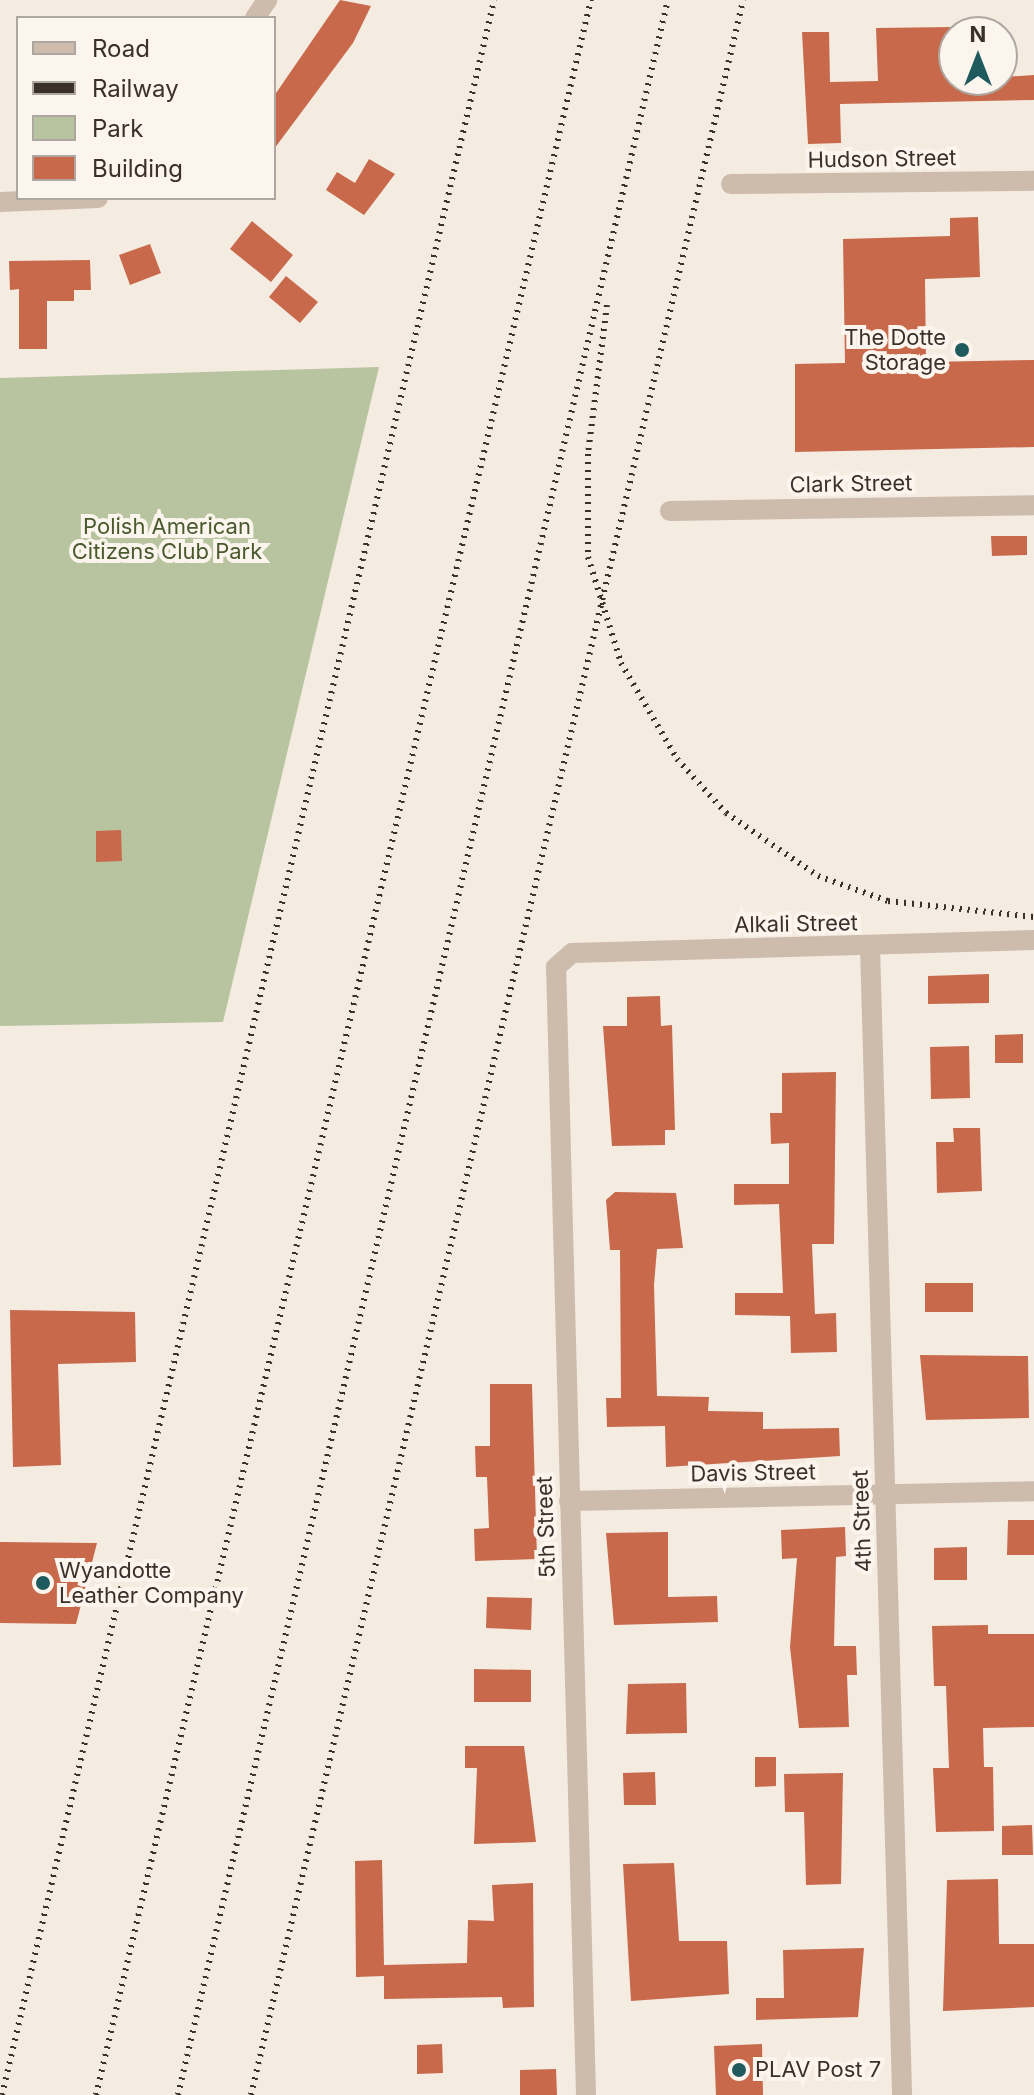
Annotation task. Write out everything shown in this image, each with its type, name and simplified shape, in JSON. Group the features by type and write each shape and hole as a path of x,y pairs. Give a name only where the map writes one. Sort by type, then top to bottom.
{"street":[{"name":"Hudson Street","path":"731,184 1034,181"},
{"path":"0,202 49,200"},
{"name":"Clark Street","path":"670,511 1034,505"},
{"name":"Alkali Street","path":"561,959 1034,940"},
{"name":"4th Street","path":"870,946 902,2095"},
{"name":"5th Street","path":"561,959 569,1501 586,2095"},
{"name":"Davis Street","path":"569,1501 1034,1491"}],"green space":[{"name":"Polish American Citizens Club Park","path":"379,367 223,1022 0,1026 0,378"}],"building":[{"path":"340,0 371,6 353,43 276,146 276,93"},
{"path":"938,27 938,96 1018,96 1018,76 1034,75 1034,100 840,104 841,143 808,144 802,32 829,32 830,82 878,81 876,28"},
{"path":"369,159 395,174 364,215 326,190 337,172 355,183"},
{"path":"978,217 980,277 925,279 926,362 1034,360 1034,447 795,452 795,364 845,363 843,239 950,236 950,218"},
{"path":"252,221 293,255 271,282 230,249"},
{"path":"150,244 161,273 130,285 119,255"},
{"path":"90,260 91,290 74,290 74,301 47,301 47,349 19,349 19,289 10,290 9,261"},
{"path":"286,276 318,302 300,323 269,297"},
{"path":"991,536 1027,536 1027,555 992,556"},
{"path":"121,830 122,861 96,862 96,831"},
{"path":"989,974 989,1003 928,1004 928,976"},
{"path":"660,996 661,1026 672,1025 675,1130 665,1130 665,1145 612,1146 603,1026 627,1026 627,997"},
{"path":"1023,1034 1023,1063 995,1063 995,1035"},
{"path":"969,1046 970,1098 931,1099 930,1047"},
{"path":"836,1072 834,1244 812,1244 815,1314 836,1313 837,1352 791,1353 790,1316 735,1315 735,1293 783,1293 779,1204 734,1205 734,1184 789,1184 789,1143 771,1144 770,1113 782,1113 782,1073"},
{"path":"953,1128 980,1128 982,1191 937,1193 936,1142 954,1142"},
{"path":"615,1192 676,1193 683,1248 657,1249 654,1285 657,1396 709,1397 708,1411 763,1412 763,1429 839,1428 840,1456 666,1467 665,1426 607,1427 606,1398 621,1398 620,1250 610,1250 606,1200"},
{"path":"925,1283 973,1283 973,1312 925,1312"},
{"path":"10,1310 135,1312 136,1362 58,1364 61,1465 13,1467"},
{"path":"920,1355 1028,1356 1029,1418 926,1420"},
{"path":"490,1384 532,1384 537,1559 475,1561 474,1529 489,1528 487,1477 476,1477 475,1446 490,1446"},
{"path":"1008,1520 1034,1520 1034,1555 1007,1555"},
{"path":"845,1527 846,1556 836,1557 834,1646 856,1646 857,1675 847,1675 849,1727 799,1728 790,1647 797,1558 782,1559 781,1530"},
{"path":"668,1532 668,1597 717,1596 718,1622 614,1625 606,1533"},
{"name":"Wyandotte Leather Company","path":"0,1542 97,1543 76,1624 0,1623"},
{"path":"967,1547 967,1580 934,1580 934,1548"},
{"path":"487,1597 532,1598 531,1630 486,1628"},
{"path":"988,1625 988,1634 1034,1634 1034,1727 983,1728 984,1767 993,1767 994,1831 936,1832 933,1768 949,1768 946,1686 934,1686 932,1626"},
{"path":"474,1669 531,1670 531,1702 474,1702"},
{"path":"686,1683 687,1733 626,1734 628,1684"},
{"path":"465,1746 524,1746 536,1842 474,1844 477,1768 465,1768"},
{"path":"755,1757 776,1757 776,1786 755,1787"},
{"path":"655,1772 656,1805 624,1805 623,1773"},
{"path":"843,1773 841,1884 806,1885 804,1812 785,1812 784,1774"},
{"path":"1032,1825 1033,1855 1002,1855 1002,1826"},
{"path":"382,1860 384,1965 467,1963 468,1920 494,1921 492,1885 533,1883 534,2007 503,2008 502,1997 384,1999 384,1976 356,1977 355,1861"},
{"path":"674,1863 679,1941 727,1941 729,1994 631,2001 623,1864"},
{"path":"998,1879 999,1944 1034,1944 1034,2007 943,2011 947,1880"},
{"path":"864,1948 858,2017 756,2020 756,1998 784,1998 783,1950"},
{"path":"442,2044 443,2073 417,2074 417,2045"},
{"name":"PLAV Post 7","path":"762,2044 763,2095 716,2095 714,2046"},
{"path":"556,2069 557,2095 520,2095 520,2070"}],"railway":[{"path":"2,2095 494,0"},
{"path":"96,2095 591,0"},
{"path":"178,2095 668,0"},
{"path":"251,2095 743,0"},
{"path":"607,305 588,454 588,557 621,663 677,759 726,813 818,876 888,901 1034,917"}],"place":[{"name":"The Dotte Storage","path":"962,350"},
{"name":"Wyandotte Leather Company","path":"43,1583"},
{"name":"PLAV Post 7","path":"739,2070"}]}
